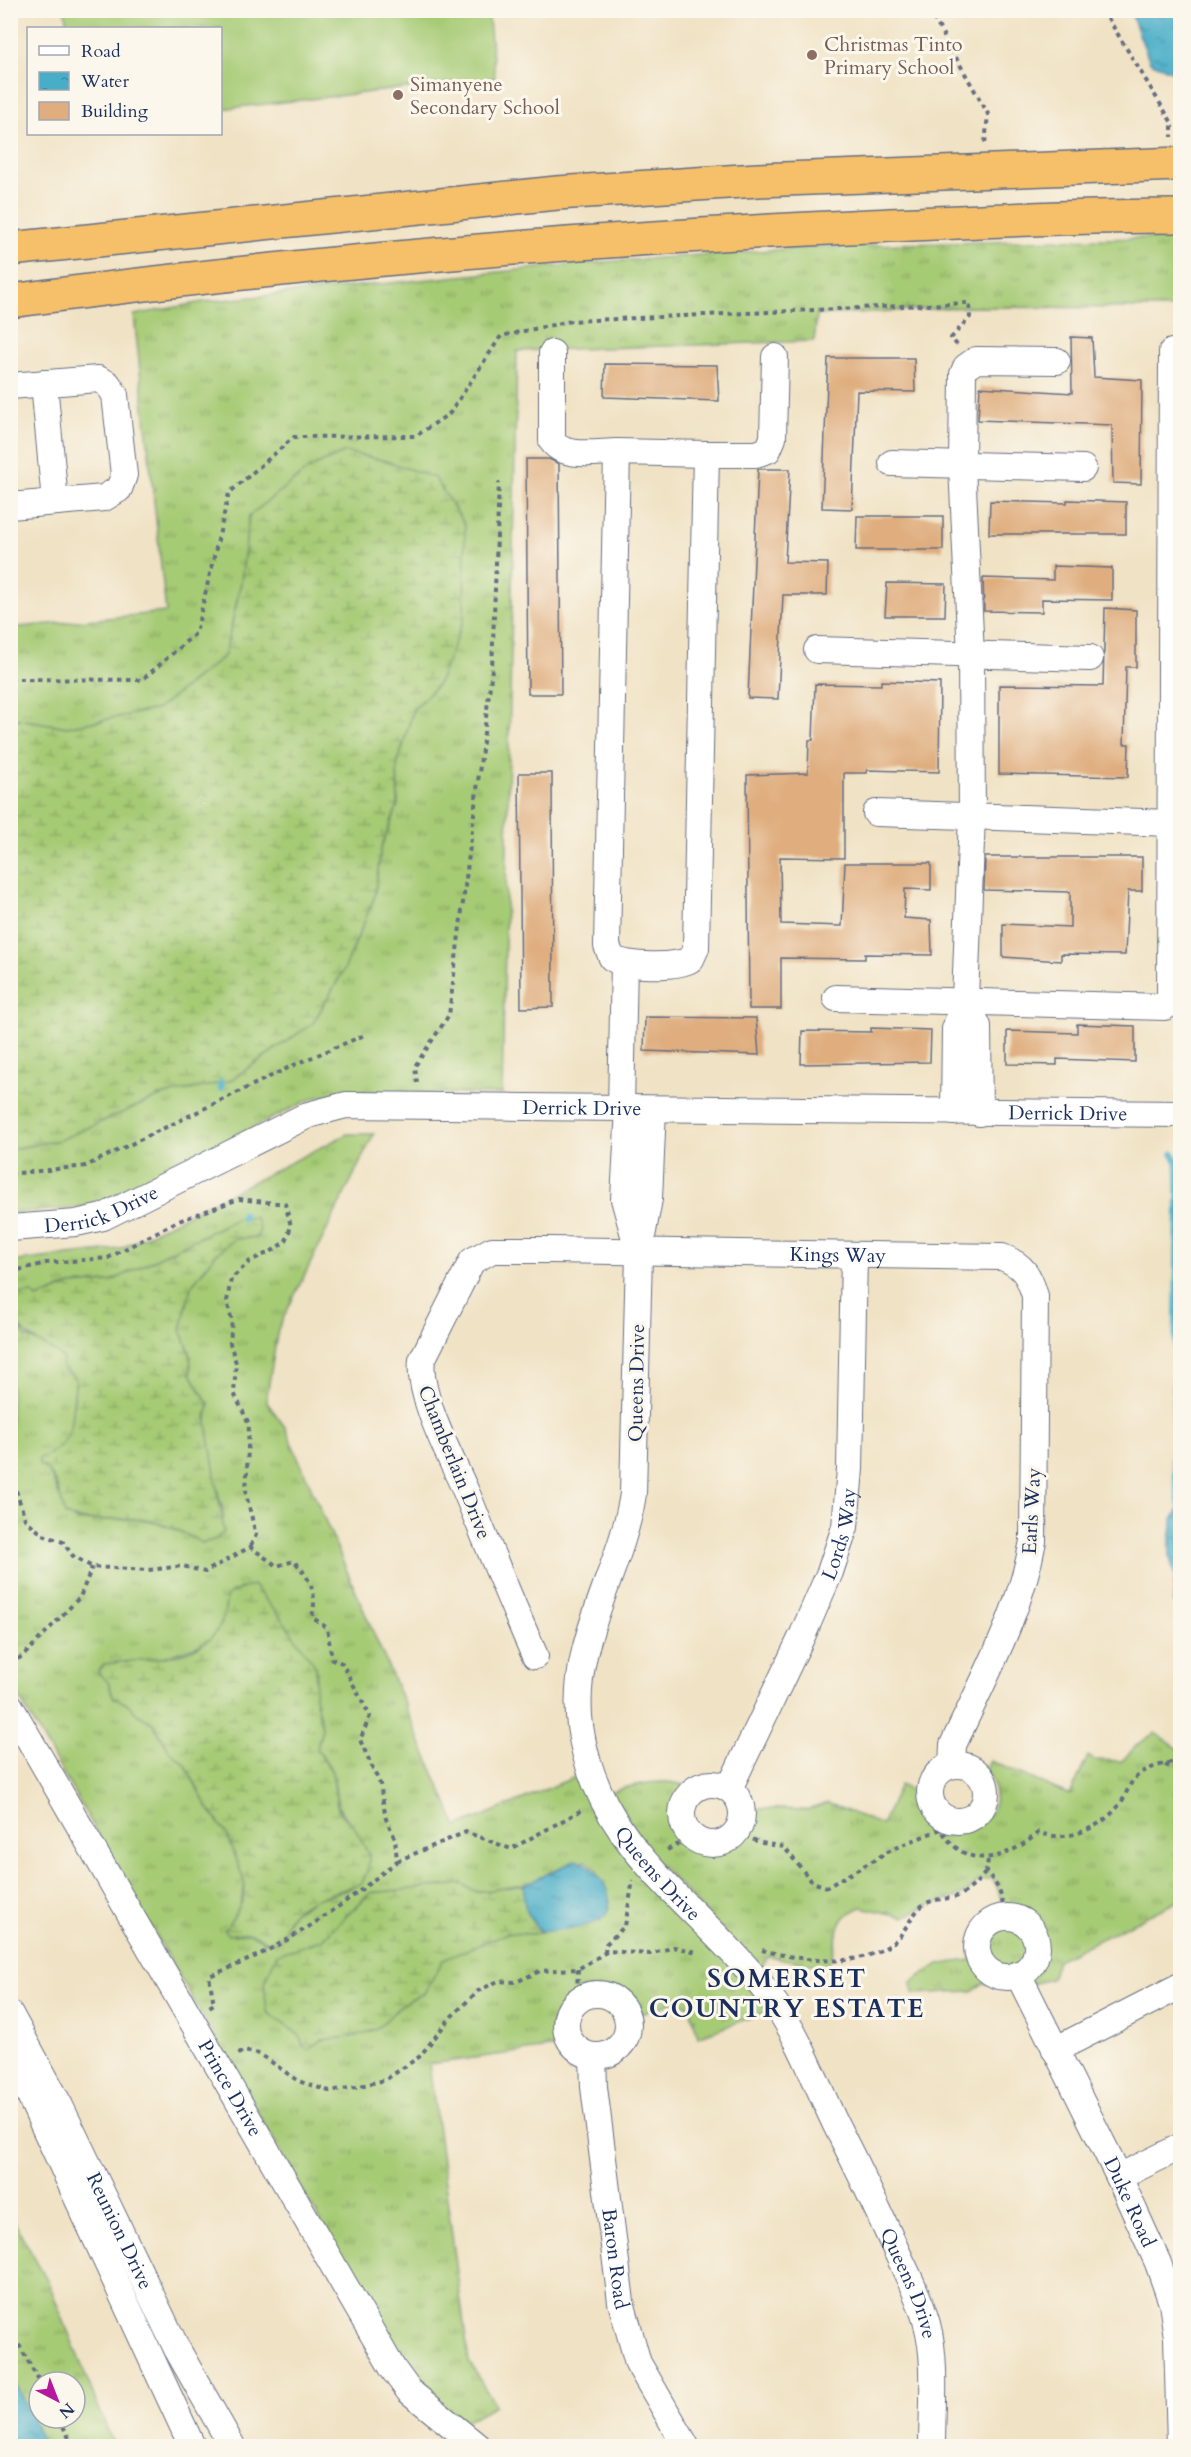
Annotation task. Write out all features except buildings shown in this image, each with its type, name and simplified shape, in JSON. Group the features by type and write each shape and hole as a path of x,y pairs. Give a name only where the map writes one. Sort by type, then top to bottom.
{"highway":[{"path":"10,249 557,193 758,180 1176,164"},
{"path":"10,301 155,282 469,251 690,234 958,222 1180,216"}],"street":[{"path":"836,999 965,1000 1165,1007 1168,1005 1171,999 1172,352"},
{"path":"552,354 552,441 561,450 567,452 706,454 756,454 768,450 773,438 775,357"},
{"path":"966,1112 955,1029 965,1000 972,816 971,655 962,466 963,374 970,363 976,360 1057,361"},
{"path":"10,386 98,379 108,384 115,395 124,475 119,489 104,498 10,506"},
{"path":"44,383 55,502"},
{"path":"617,452 608,946 612,958 624,963 685,963 695,954 696,948 706,454"},
{"path":"892,463 1083,468"},
{"path":"817,650 1090,658"},
{"path":"876,813 1172,823"},
{"name":"Queens Drive","path":"624,963 634,1108 624,1199 639,1252 633,1494 628,1524 597,1602 582,1653 579,1691 580,1726 593,1777 625,1838 638,1856 760,1985 777,2006 788,2028 918,2297 928,2326 931,2355 932,2446"},
{"name":"Derrick Drive","path":"10,1228 76,1223 103,1217 308,1115 346,1105 1180,1114"},
{"name":"Chamberlain Drive","path":"535,1656 423,1389 420,1372 422,1360 465,1271 480,1256 492,1251 504,1250 639,1252"},
{"name":"Kings Way","path":"639,1252 1002,1257 1022,1267 1030,1278"},
{"name":"Lords Way","path":"729,1789 803,1634 830,1572 845,1527 850,1470 854,1255"},
{"name":"Earls Way","path":"952,1765 953,1745 1015,1612 1026,1579 1033,1541 1036,1311 1030,1278"},
{"name":"Prince Drive","path":"10,1706 393,2369 410,2391 477,2446"},
{"path":"952,1765 966,1765 974,1769 985,1784 987,1793 980,1811 964,1821 943,1823 932,1805 930,1787 939,1771 952,1765"},
{"path":"710,1785 729,1789 741,1804 742,1814 736,1833 720,1843 710,1844 692,1837 683,1820 683,1810 692,1793 710,1785"},
{"path":"1004,1917 1022,1921 1035,1935 1036,1953 1032,1962 1018,1974 999,1975 982,1964 978,1954 980,1934 994,1920 1004,1917"},
{"name":"Duke Road","path":"1018,1974 1119,2176 1158,2263 1172,2303 1177,2337 1180,2446"},
{"path":"1056,2050 1180,1986"},
{"path":"597,1994 608,1996 624,2009 628,2020 628,2030 619,2047 611,2053 593,2056 575,2047 567,2030 571,2009 581,2000 597,1994"},
{"name":"Reunion Drive","path":"10,2014 60,2106 177,2349 232,2446"},
{"name":"Reunion Drive","path":"10,2053 192,2446"},
{"name":"Baron Road","path":"593,2056 594,2087 621,2302 628,2334 638,2363 687,2446"},
{"path":"1119,2176 1180,2147"}],"path":[{"path":"929,10 988,114 982,171"},
{"path":"1103,10 1172,123 1176,164"},
{"path":"10,679 142,680 196,633 229,493 294,437 416,436 450,413 501,336 571,321 969,303 970,317 951,338 970,363"},
{"path":"421,1106 415,1066 449,1015 492,669 499,482"},
{"path":"10,1174 86,1166 296,1064 367,1034"},
{"path":"10,1272 46,1263 108,1258 176,1222 238,1199 285,1204 291,1226 286,1241 272,1251 250,1261 231,1279 227,1301 232,1321 230,1343 236,1363 234,1393 249,1424 246,1494 256,1535 250,1547 205,1572 183,1566 148,1570 92,1567 73,1556 63,1542 44,1535 25,1519 15,1487 10,1485"},
{"path":"250,1547 277,1566 294,1561 308,1577 316,1601 312,1617 327,1628 332,1659 342,1663 370,1716 360,1740 380,1784 386,1819 395,1838 397,1860"},
{"path":"10,1664 24,1655 80,1597 92,1567"},
{"path":"736,1833 762,1843 784,1847 812,1882 827,1887 943,1823 948,1842 966,1854 988,1860 1020,1849 1039,1832 1046,1836 1075,1834 1107,1820 1122,1802 1133,1779 1148,1770 1180,1760"},
{"path":"1164,1764 1180,1771"},
{"path":"190,2018 214,2004 209,1976 254,1959 335,1911 397,1860 466,1832 511,1849 604,1798"},
{"path":"759,1949 792,1958 826,1959 855,1958 881,1952 898,1937 924,1904 958,1896 970,1889 986,1872 988,1860"},
{"path":"986,1872 996,1883 1003,1897 1004,1917"},
{"path":"218,2065 243,2051 260,2054 298,2081 329,2091 386,2080 419,2058 452,2016 478,1991 498,1981 516,1982 540,1971 578,1970 608,1951 650,1954 674,1947 700,1953"},
{"path":"578,1970 577,1992 581,2000"},
{"path":"10,2329 33,2370"},
{"path":"65,2430 73,2446"}],"green space":[{"path":"65,11 488,11 495,78 222,109 222,27 67,27"},
{"path":"1180,237 1180,308 967,307 817,315 814,341 517,351 502,1094 350,1092 313,1098 102,1202 79,1208 11,1213 11,1149 60,1140 160,1096 229,1081 313,1023 345,968 374,898 381,848 398,804 397,766 413,710 438,684 447,660 249,516 241,583 225,655 158,709 67,727 11,718 11,628 166,612 134,315 203,302 588,263 832,246"},
{"path":"345,452 386,461 435,478 465,525 464,619 438,684 413,710 397,766 398,804 381,848 374,898 345,968 313,1023 229,1081 160,1096 60,1140 11,1149 11,718 67,727 158,709 225,655 241,583 249,516 310,468"},
{"path":"347,1134 374,1134 278,1329 266,1401 285,1427 457,1827 582,1774 768,2011 698,2037 690,2007 677,2001 644,2013 633,2012 622,1998 610,1990 597,1988 584,1991 573,1999 566,2010 563,2025 566,2042 564,2046 429,2064 469,2362 495,2405 464,2422 427,2393 407,2372 11,1683 12,1319 26,1337 48,1346 64,1359 62,1367 76,1379 69,1437 39,1464 52,1477 59,1495 76,1521 137,1519 171,1526 202,1543 224,1517 208,1447 209,1405 191,1374 190,1353 181,1330 191,1286 215,1255 234,1239 257,1237 236,1219 110,1282 71,1285 37,1298 18,1296 11,1290 10,1262 120,1249","holes":["241,1588 316,1667 315,1697 322,1728 317,1749 331,1770 341,1812 353,1824 351,1888 313,1900 293,1913 284,1928 265,1942 250,1933 233,1935 245,1884 228,1836 206,1805 185,1764 170,1752 153,1723 137,1714 128,1704 114,1698 108,1682 149,1662 208,1641 221,1625 226,1598","586,1861 595,1868 610,1901 600,1921 532,1934 507,1933 474,1945 443,1960 424,1993 401,2004 396,2011 356,2036 322,2040 308,2050 304,2047 299,2035 267,2012 302,1947 322,1940 370,1893 427,1889 477,1892 524,1885 563,1866"]},
{"path":"255,1217 260,1229 257,1237 234,1239 215,1255 191,1286 181,1330 190,1353 191,1374 209,1405 206,1417 224,1531 217,1539 202,1543 170,1527 145,1520 81,1520 65,1515 54,1480 39,1463 39,1459 52,1452 67,1436 71,1427 76,1379 62,1367 63,1358 25,1333 13,1319 11,1320 11,1290 18,1295 32,1293 37,1298 71,1285 110,1282 236,1219"},
{"path":"253,1585 282,1619 316,1667 315,1697 322,1728 317,1749 332,1772 337,1805 342,1816 353,1824 369,1855 368,1870 362,1883 302,1906 292,1914 286,1924 284,1936 272,1942 265,1941 254,1934 228,1935 225,1931 243,1900 245,1884 228,1836 206,1805 185,1764 170,1752 153,1723 137,1714 128,1704 114,1698 108,1682 98,1673 104,1664 163,1657 183,1653 200,1646 214,1635 223,1619 226,1598 232,1592"},
{"path":"1155,1733 1180,1750 1180,1900 1057,1960 1051,1979 1007,1990 984,1983 972,1991 913,1994 912,1982 939,1964 972,1960 971,1942 977,1928 988,1916 1004,1909 992,1878 978,1881 967,1892 955,1898 927,1906 905,1917 861,1907 846,1916 841,1923 829,1962 825,1967 768,1956 760,1970 653,1858 610,1792 660,1782 688,1787 678,1808 679,1825 688,1839 702,1847 719,1849 734,1844 745,1830 749,1808 807,1810 828,1803 882,1825 900,1785 922,1795 929,1815 941,1827 956,1831 972,1828 985,1819 993,1806 994,1790 986,1770 990,1761 1070,1795 1088,1756 1094,1760 1122,1761 1138,1744"},
{"path":"462,1884 477,1892 524,1885 524,1897 528,1910 541,1931 532,1934 507,1933 443,1960 424,1993 402,2004 377,2029 356,2036 322,2040 308,2050 304,2047 299,2035 267,2012 264,1983 277,1954 322,1940 370,1893"},
{"path":"11,2216 49,2284 84,2370 27,2370 27,2408 11,2375"},
{"path":"87,2379 114,2446 45,2446 37,2430 87,2430"}],"water":[{"path":"1130,11 1180,11 1180,75 1150,62"},
{"path":"1180,1507 1180,1603 1173,1603 1175,1577 1170,1558 1170,1540 1173,1519"},
{"path":"576,1860 592,1869 605,1886 609,1904 607,1913 600,1920 588,1925 541,1931 527,1910 524,1885"},
{"path":"11,2375 27,2408 27,2430 37,2430 45,2446 11,2446"}],"waterway":[{"path":"221,1083 221,1088"},
{"path":"1173,1154 1178,1162 1179,1180 1174,1460 1180,1505"}],"place":[{"name":"Christmas Tinto Primary School","path":"812,55"},
{"name":"Simanyene Secondary School","path":"398,95"}],"district":[{"name":"SOMERSET COUNTRY ESTATE","path":"787,1993"}]}
